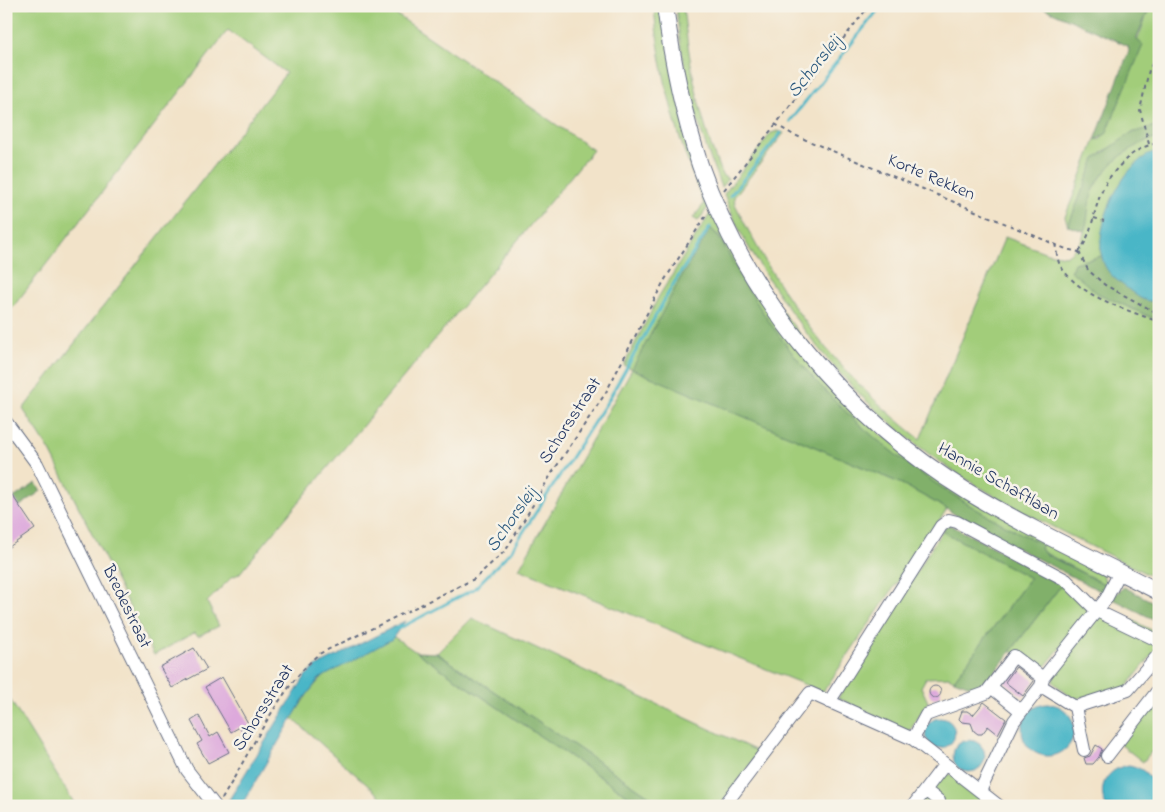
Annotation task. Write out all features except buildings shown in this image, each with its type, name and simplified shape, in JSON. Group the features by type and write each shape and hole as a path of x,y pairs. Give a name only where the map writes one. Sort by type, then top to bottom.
{"main road":[{"name":"Hannie Schaftlaan","path":"666,6 672,58 687,120 701,166 719,194 745,262 793,333 836,386 888,434 968,492 1159,592"}],"street":[{"name":"Bredestraat","path":"6,422 37,464 187,770 217,806"},
{"path":"828,702 941,526 949,520 957,522 1066,580 1097,611 1159,641"},
{"path":"980,791 1014,721 1097,611 1120,572"},
{"path":"1075,707 1128,690 1154,667 1159,654"},
{"path":"914,739 926,715 986,694 1014,656 1042,682 1075,707 1084,750"},
{"path":"991,687 1022,711"},
{"path":"1107,756 1159,689"},
{"path":"724,806 810,693 914,739 994,804"},
{"path":"913,806 945,764"},
{"path":"925,790 939,801"}],"path":[{"name":"Schorsstraat","path":"217,806 283,697 303,668 319,654 474,579 506,550 552,473 605,394 664,281 694,231 719,194 869,6"},
{"path":"1149,144 1140,110 1149,70 1159,50"},
{"name":"Korte Rekken","path":"775,124 792,134 1055,244 1079,252"},
{"path":"1159,143 1149,144 1133,153 1111,174 1102,191 1087,241 1079,252 1088,270 1106,285 1159,314"},
{"path":"1094,218 1104,221"},
{"path":"1055,244 1060,266 1078,284 1100,298 1159,322"}],"green space":[{"path":"6,6 384,6 593,150 239,574 232,577 207,602 219,626 198,636 195,633 192,634 154,655 50,451 23,409 286,73 228,30 6,316"},
{"path":"654,6 660,6 709,206 698,221 693,218 704,204 686,156 671,107 660,57"},
{"path":"676,6 683,6 692,71 707,134 722,175 728,179 721,187 698,121 686,75"},
{"path":"1039,6 1150,6 1136,39 1143,45 1106,134 1095,140 1129,51 1128,46"},
{"path":"1150,6 1159,6 1159,125 1104,151 1096,159 1068,226 1065,217 1095,140 1101,139"},
{"path":"1159,125 1159,138 1148,141 1127,152 1117,159 1101,177 1091,197 1084,231 1068,226 1095,159 1131,133"},
{"path":"778,131 784,133 734,197 735,204 772,272 814,333 862,388 920,439 1005,237 1047,253 1066,256 1073,251 1081,240 1085,230 1090,197 1104,173 1123,154 1147,141 1159,138 1159,151 1126,175 1111,202 1100,252 1102,256 1074,263 1097,293 1159,321 1159,580 1017,508 942,464 889,422 840,374 797,321 770,282 741,233 724,194 771,133"},
{"path":"711,212 733,250 880,434 1101,567 1106,585 1045,553 1040,549 1041,544 990,517 941,487 895,455 853,419 814,379 779,336 748,289 720,237 711,229 680,279 633,369 902,484 947,509 823,692 519,569 632,369 624,365 659,296"},
{"path":"711,228 720,239 753,297 775,330 802,365 862,427 929,479 1003,524 1042,544 1040,549 1047,555 1106,585 1104,593 964,521 947,509 902,484 632,369 680,279"},
{"path":"1102,256 1110,272 1123,284 1154,302 1159,302 1159,321 1097,293 1071,271 1074,263"},
{"path":"36,483 41,491 6,516 6,503"},
{"path":"948,524 1063,583 981,690 954,680 1030,578 942,531"},
{"path":"942,531 1030,578 954,680 949,677 926,678 921,687 928,702 909,732 838,698"},
{"path":"1063,583 1097,602 1043,669 1037,669 1011,651"},
{"path":"1124,587 1159,605 1159,622 1111,598"},
{"path":"1105,608 1109,608 1157,633 1159,646 1125,689 1073,699 1053,682 1054,670"},
{"path":"472,618 759,752 720,806 664,806 437,653"},
{"path":"394,637 643,806 391,806 292,718 309,692 323,676"},
{"path":"416,652 437,653 664,806 643,806"},
{"path":"6,693 76,806 6,806"},
{"path":"1159,694 1159,756 1151,752 1143,762 1120,744"},
{"path":"946,774 952,775 986,801 983,806 918,806"}],"water":[{"path":"1159,151 1159,300 1150,301 1135,295 1110,273 1103,261 1101,247 1106,214 1113,196 1134,166 1146,156"},
{"path":"405,621 392,639 319,679 303,700 241,806 229,806 227,803 306,675 317,666"},
{"path":"1048,704 1062,708 1070,716 1074,730 1070,744 1062,752 1048,756 1034,752 1026,744 1022,730 1026,716 1034,708"},
{"path":"940,718 946,719 954,727 954,739 946,747 940,748 934,747 926,739 925,733 926,727 934,719"},
{"path":"969,740 980,745 985,756 980,767 969,772 958,767 953,756 958,745"},
{"path":"1129,765 1142,770 1151,780 1154,792 1151,806 1106,806 1102,792 1106,779 1115,770"}],"waterway":[{"name":"Schorsleij","path":"790,121 881,6"},
{"name":"Schorsleij","path":"730,196 781,133"},
{"name":"Schorsleij","path":"398,629 474,589 511,551 609,399 674,283 710,227"}]}
